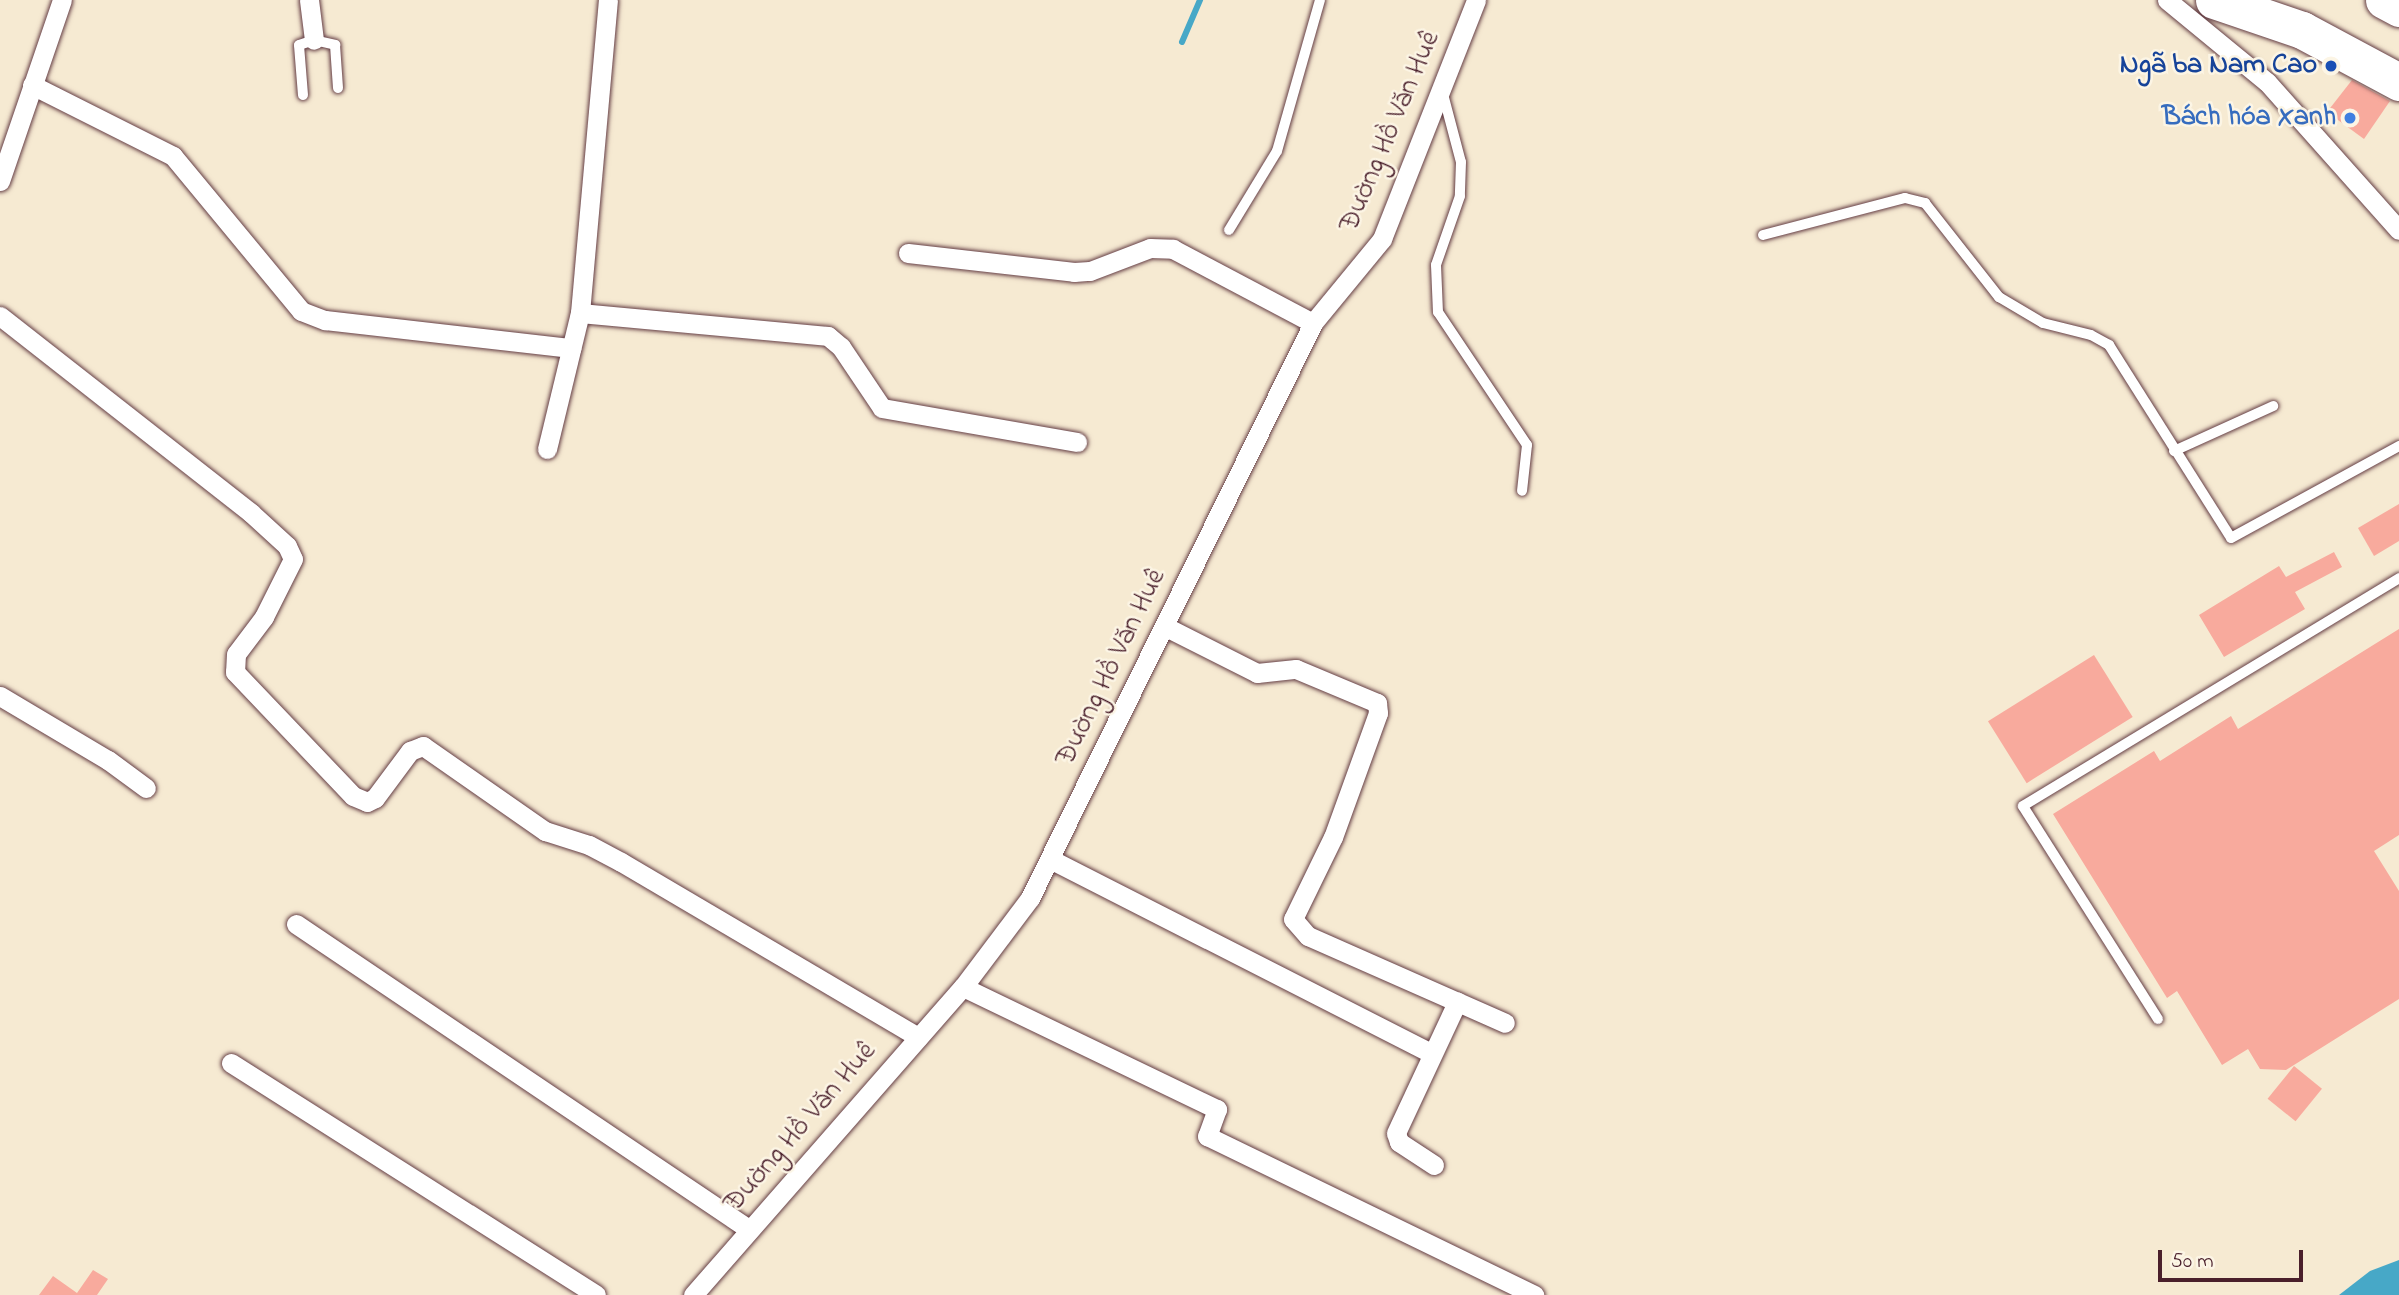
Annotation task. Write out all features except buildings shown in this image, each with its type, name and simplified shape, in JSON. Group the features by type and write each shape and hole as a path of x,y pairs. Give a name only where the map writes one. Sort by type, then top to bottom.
{"highway":[{"path":"2214,0 2302,30 2399,82"},
{"path":"2384,0 2399,8"}],"street":[{"path":"0,181 62,0"},
{"path":"309,0 314,40"},
{"path":"547,449 580,313 608,0"},
{"name":"Đường Hồ Văn Huê","path":"702,1292 750,1230 963,986 1015,920 1049,859 1313,324 1382,239 1476,0"},
{"path":"2167,0 2267,82 2399,230"},
{"path":"32,85 173,156 301,311 325,320 571,348"},
{"path":"908,253 1074,272 1090,271 1150,248 1173,249 1313,324"},
{"path":"580,313 828,336 841,347 882,408 1077,442"},
{"path":"0,316 251,513 287,546 293,559 264,617 236,654 235,672 353,796 367,802 375,798 410,751 423,746 545,831 589,845 621,862 918,1037"},
{"path":"1164,626 1257,673 1296,669 1377,703 1378,713 1333,837 1293,919 1308,936 1505,1023"},
{"path":"0,696 108,760 146,788"},
{"path":"1049,859 1431,1053"},
{"path":"296,924 750,1230"},
{"path":"963,986 1217,1109 1207,1136 1534,1295"},
{"path":"1434,1165 1396,1137 1431,1053 1457,1002"},
{"path":"231,1063 596,1295"}],"lane":[{"path":"1229,230 1277,151 1320,0"},
{"path":"303,95 299,45 314,40 335,46 338,88"},
{"path":"1441,87 1461,162 1460,196 1436,265 1437,312 1527,445 1522,491"},
{"path":"1763,235 1905,198 1925,203 1999,297 2043,323 2091,335 2109,345 2174,452 2231,538 2322,493 2399,446"},
{"path":"2174,452 2273,406"},
{"path":"2158,1019 2023,806 2399,578"}],"water":[{"path":"2399,1260 2399,1295 2339,1295 2370,1271"}],"waterway":[{"path":"1182,42 1200,0"}],"place":[{"name":"Ngã ba Nam Cao","path":"2331,66"},
{"name":"Bách hóa Xanh","path":"2350,118"}]}
